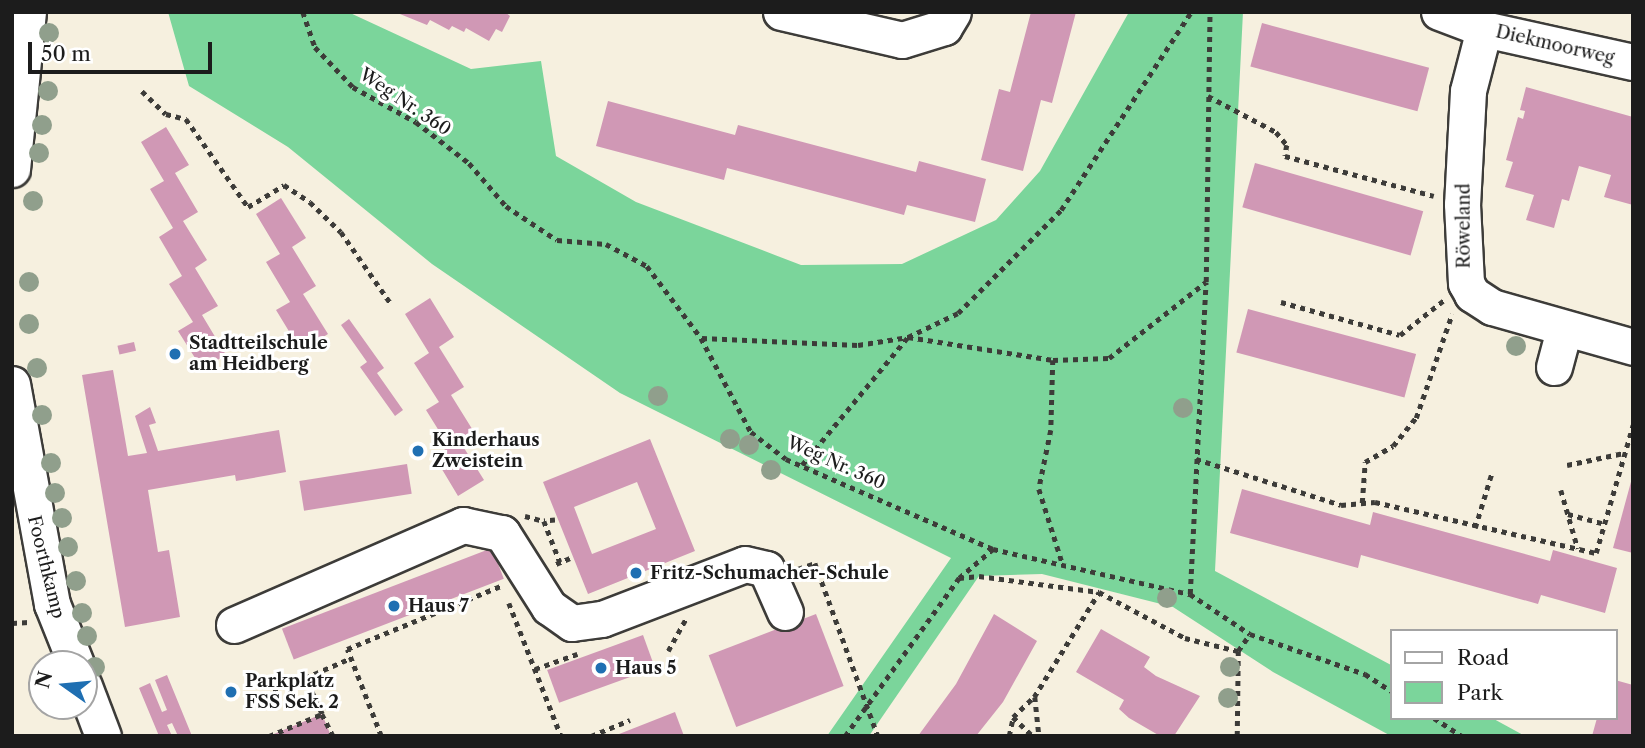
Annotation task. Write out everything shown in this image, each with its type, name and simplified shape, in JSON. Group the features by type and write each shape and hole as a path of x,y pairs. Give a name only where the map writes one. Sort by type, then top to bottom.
{"street":[{"path":"12,169 28,12"},
{"path":"780,12 902,40 944,27 953,12"},
{"name":"Diekmoorweg","path":"1439,12 1484,29 1633,62"},
{"name":"Röweland","path":"1484,29 1468,92 1462,204 1466,283 1480,302 1564,329 1633,347"},
{"path":"1554,368 1564,329"},
{"name":"Foorthkamp","path":"12,384 52,604 70,650"},
{"path":"234,625 463,524 502,533 531,574 548,607 572,623 601,619 745,564 766,569 785,612"}],"path":[{"name":"Weg Nr. 360","path":"303,12 315,47 353,87 416,122 470,163 506,206 557,240 606,244 647,266 701,338 751,432 786,460 993,549 1062,562 1190,594 1251,634 1365,674 1390,690"},
{"path":"701,338 858,345 908,337 958,313 1061,210 1191,12"},
{"path":"1190,594 1206,282 1210,12"},
{"path":"142,91 166,114 186,119 248,207 284,185 310,202 341,232 392,305"},
{"path":"1208,96 1276,132 1287,145 1285,156 1462,204"},
{"path":"908,337 1053,360 1109,358 1206,282"},
{"path":"1281,302 1400,335 1466,283"},
{"path":"1362,503 1365,462 1393,446 1416,418 1466,283"},
{"path":"802,465 908,337"},
{"path":"1053,360 1051,430 1039,489 1062,562"},
{"path":"1196,459 1341,505 1375,502 1475,528 1596,553 1633,425"},
{"path":"1567,465 1625,453"},
{"path":"1475,528 1492,472"},
{"path":"1561,490 1578,549"},
{"path":"1567,513 1605,524"},
{"path":"555,520 544,521 531,574 535,669 561,736"},
{"path":"845,736 959,578 993,549"},
{"path":"382,736 347,649 570,558"},
{"path":"959,578 979,576 1099,592 1185,638 1238,651"},
{"path":"1009,736 1013,717 1034,696 1099,592"},
{"path":"1237,736 1238,651 1251,634"},
{"path":"535,669 584,651"},
{"path":"273,691 351,659"},
{"path":"305,678 333,736"},
{"path":"1034,696 1039,736"},
{"path":"867,707 878,736"},
{"path":"269,736 321,714"},
{"path":"1013,717 1033,736"},
{"path":"591,736 631,720"},
{"path":"1437,720 1462,736"}],"green space":[{"path":"168,12 348,12 471,69 541,61 556,156 636,202 801,265 902,264 996,220 1040,171 1129,12 1243,12 1215,571 1390,664 1390,720 1496,720 1525,736 1391,736 1273,672 1173,607 1042,574 979,576 869,736 827,736 951,558 620,393 432,264 288,147 189,86"}],"building":[{"path":"395,12 505,12 510,16 502,32 496,29 489,41 466,28 464,32 452,26 449,30 430,20 427,25"},
{"path":"1031,12 1076,12 1052,103 1041,100 1023,171 981,160 999,89 1010,92"},
{"path":"1262,23 1429,68 1417,111 1250,66"},
{"path":"1526,87 1633,117 1633,205 1604,197 1611,175 1579,166 1569,201 1562,199 1554,228 1526,220 1534,195 1505,187 1513,162 1506,160 1518,117 1523,119 1525,111 1520,110"},
{"path":"608,101 735,135 738,125 916,172 919,161 986,179 975,222 907,205 904,215 727,168 724,180 596,146"},
{"path":"166,127 189,165 175,173 198,212 183,221 207,260 195,268 218,306 202,315 226,355 202,369 178,331 193,322 169,284 182,276 159,237 173,228 150,189 164,181 141,142"},
{"path":"1255,163 1423,211 1411,255 1242,207"},
{"path":"281,198 306,238 292,247 316,286 303,294 328,334 301,351 276,310 290,302 266,262 280,254 256,214"},
{"path":"430,298 454,337 439,347 464,387 451,395 474,432 459,440 484,480 458,496 434,456 449,447 426,410 439,402 414,363 429,353 405,314"},
{"path":"1248,309 1416,354 1404,398 1236,352"},
{"path":"349,319 384,368 377,373 403,410 395,416 360,367 367,362 341,325"},
{"path":"134,342 136,351 119,355 117,346"},
{"path":"113,370 128,456 147,453 135,416 150,407 156,423 149,425 158,451 279,430 286,472 236,481 235,475 148,490 158,552 169,550 180,617 125,627 82,375"},
{"path":"650,439 695,551 588,594 543,482","holes":["637,482 656,529 592,554 574,507"]},
{"path":"407,464 412,494 304,511 299,481"},
{"path":"1633,478 1633,553 1613,548"},
{"path":"1242,489 1370,525 1373,512 1550,561 1553,550 1617,568 1605,613 1541,595 1538,604 1361,555 1358,568 1230,533"},
{"name":"Haus 7","path":"492,548 504,579 294,659 282,629"},
{"path":"816,614 844,686 736,727 709,655"},
{"path":"994,614 1037,641 1003,702 976,736 918,736 956,684"},
{"path":"1101,629 1150,657 1144,667 1156,676 1200,696 1174,736 1160,736 1129,718 1119,709 1124,700 1076,672"},
{"name":"Haus 5","path":"643,635 655,668 559,703 547,670"},
{"path":"167,675 192,736 178,736 172,723 167,725 172,736 159,736 139,688 150,683 162,712 167,710 155,680"},
{"path":"1617,681 1633,685 1633,736 1592,736 1596,720 1617,720"},
{"path":"675,712 684,736 614,736"},
{"path":"322,714 331,736 269,736"}],"place":[{"name":"Stadtteilschule am Heidberg","path":"175,354"},
{"name":"Kinderhaus Zweistein","path":"418,451"},
{"name":"Fritz-Schumacher-Schule","path":"636,573"},
{"name":"Haus 7","path":"394,606"},
{"name":"Haus 5","path":"601,668"},
{"name":"Parkplatz FSS Sek. 2","path":"231,692"}]}
